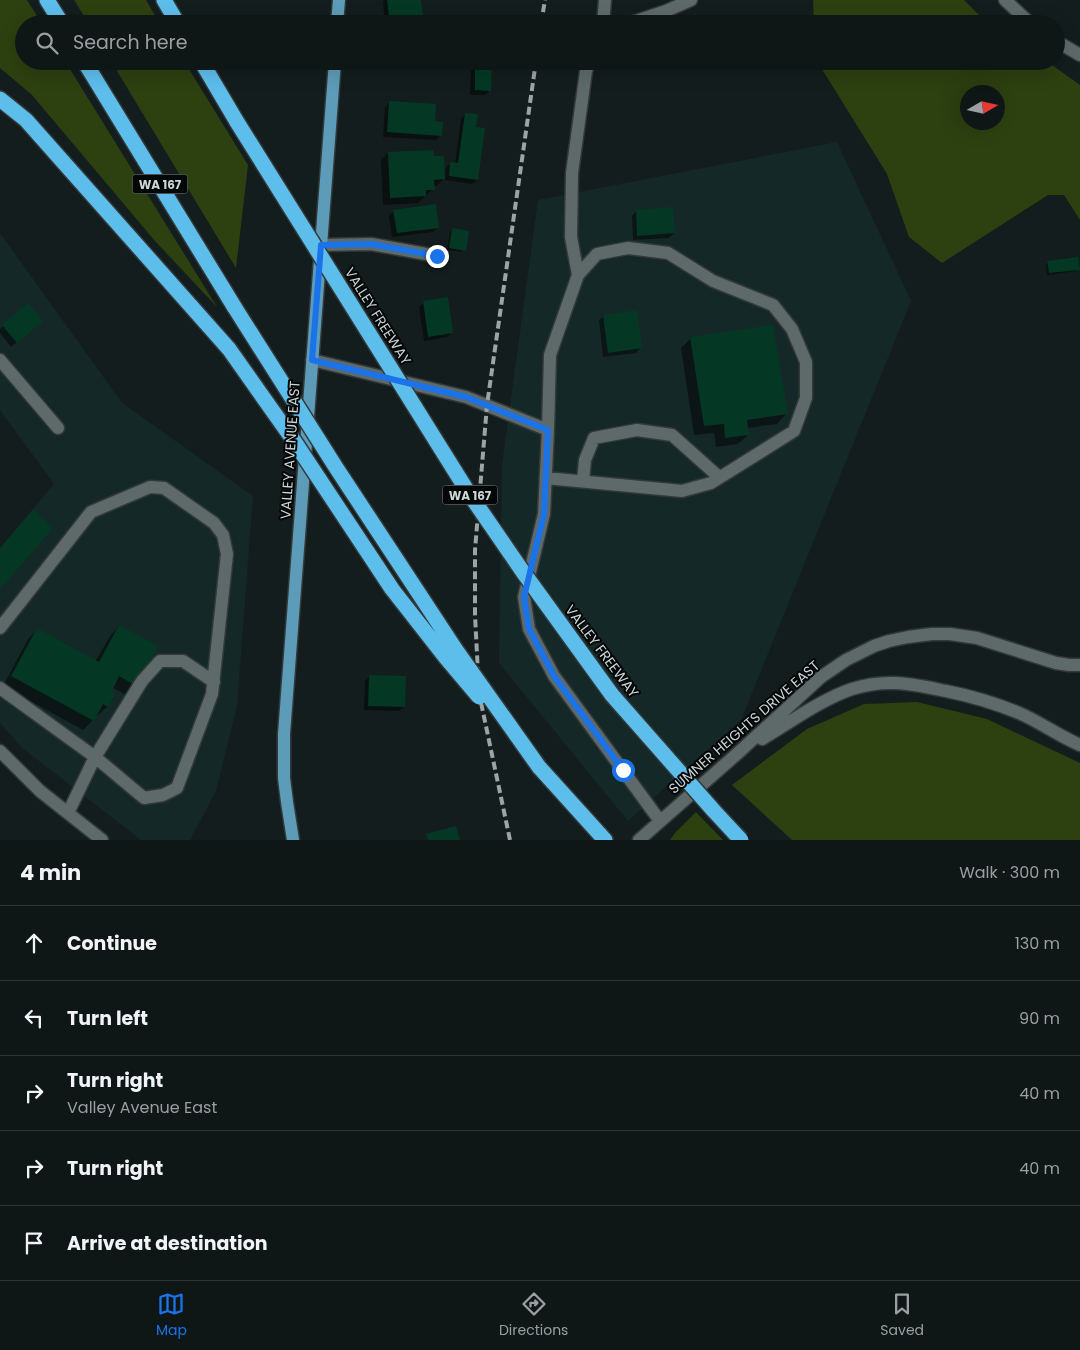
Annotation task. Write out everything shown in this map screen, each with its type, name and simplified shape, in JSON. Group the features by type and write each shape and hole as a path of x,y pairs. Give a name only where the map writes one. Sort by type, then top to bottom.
{"highway":[{"path":"47,0 56,15"},
{"path":"164,0 173,15"},
{"name":"WA 167","path":"90,70 235,308 451,642 540,766 605,840"},
{"name":"VALLEY FREEWAY","path":"206,70 468,492 523,572 612,695 714,812 741,840"},
{"path":"0,99 26,120 229,349 294,441 392,589 446,658 540,766"}],"main road":[{"path":"338,15 339,0"},
{"name":"VALLEY AVENUE EAST","path":"293,840 284,778 284,734 334,70"}],"street":[{"path":"604,15 605,0"},
{"path":"654,15 691,0"},
{"path":"1005,0 1021,15"},
{"path":"1065,46 1080,55"},
{"path":"578,275 571,237 572,173 586,70"},
{"path":"321,245 371,244 437,256"},
{"path":"546,478 682,491 711,483 794,431 806,398 806,362 792,329 773,304 713,281 668,254 628,248 597,254 578,275 550,354 544,514 524,597 529,629 554,676 660,821"},
{"path":"0,360 58,428"},
{"path":"312,360 466,397 548,430"},
{"path":"583,481 585,460 594,438 637,430 672,435 719,477"},
{"path":"0,628 91,512 150,487 164,488 214,523 223,535 228,554 212,694 177,788 163,795 144,798 95,756 0,688"},
{"name":"SUMNER HEIGHTS DRIVE EAST","path":"639,840 821,677 860,652 889,641 932,634 977,638 1056,663 1080,665"},
{"path":"68,813 95,756 142,680 160,661 183,661 214,682"},
{"path":"738,753 829,699 866,685 894,683 908,683 974,697 1020,713 1080,745"},
{"path":"0,751 40,791 102,840"}],"shaded area":[{"path":"837,142 911,301 741,720 628,821 499,663 502,465 538,200"},
{"path":"0,233 122,403 253,496 237,706 216,791 190,840 141,840 21,747 0,723 0,548 54,484 0,410"}],"green space":[{"path":"0,0 27,0 36,15 15,15 15,70 71,70 217,307 155,241 32,95 0,68"},
{"path":"74,0 146,0 155,15 83,15"},
{"path":"813,0 964,0 979,15 814,15"},
{"path":"116,70 190,70 248,165 236,268"},
{"path":"823,70 1059,70 1080,85 1080,220 1064,195 1048,195 942,263 909,237 887,174"},
{"path":"917,702 987,719 1080,763 1080,840 792,840 732,785 807,729 864,704"},
{"path":"696,812 723,840 670,840"}],"building":[{"path":"387,0 421,0 423,15 389,15"},
{"path":"475,70 492,70 491,91 475,90"},
{"path":"389,101 436,104 435,121 443,122 442,136 387,132"},
{"path":"465,113 478,114 476,127 485,128 478,180 449,176 450,162 458,163"},
{"path":"433,150 434,156 444,156 445,179 434,180 435,190 426,190 426,196 390,198 388,152"},
{"path":"436,204 439,228 397,233 393,210"},
{"path":"673,207 675,233 637,236 636,210"},
{"path":"452,228 469,231 466,251 449,248"},
{"path":"1078,257 1080,270 1049,273 1047,261"},
{"path":"448,297 453,333 428,337 423,301"},
{"path":"28,303 43,321 17,343 2,325"},
{"path":"637,310 642,348 608,353 603,315"},
{"path":"773,325 788,414 747,420 749,435 725,438 724,424 704,426 690,337"},
{"path":"33,510 53,528 0,589 0,548"},
{"path":"119,625 158,646 136,686 119,676 112,691 115,694 108,707 103,704 94,721 11,676 37,628 99,662"},
{"path":"369,675 406,676 405,707 368,706"},
{"path":"456,826 460,840 428,840 426,834"}],"railway":[{"path":"542,15 545,0"},
{"path":"510,840 479,693 475,615 475,550 487,405 535,70"}],"route":[{"path":"437,256 371,244 321,245 312,360 466,397 548,430 544,514 524,597 529,629 554,676 623,770"}]}
